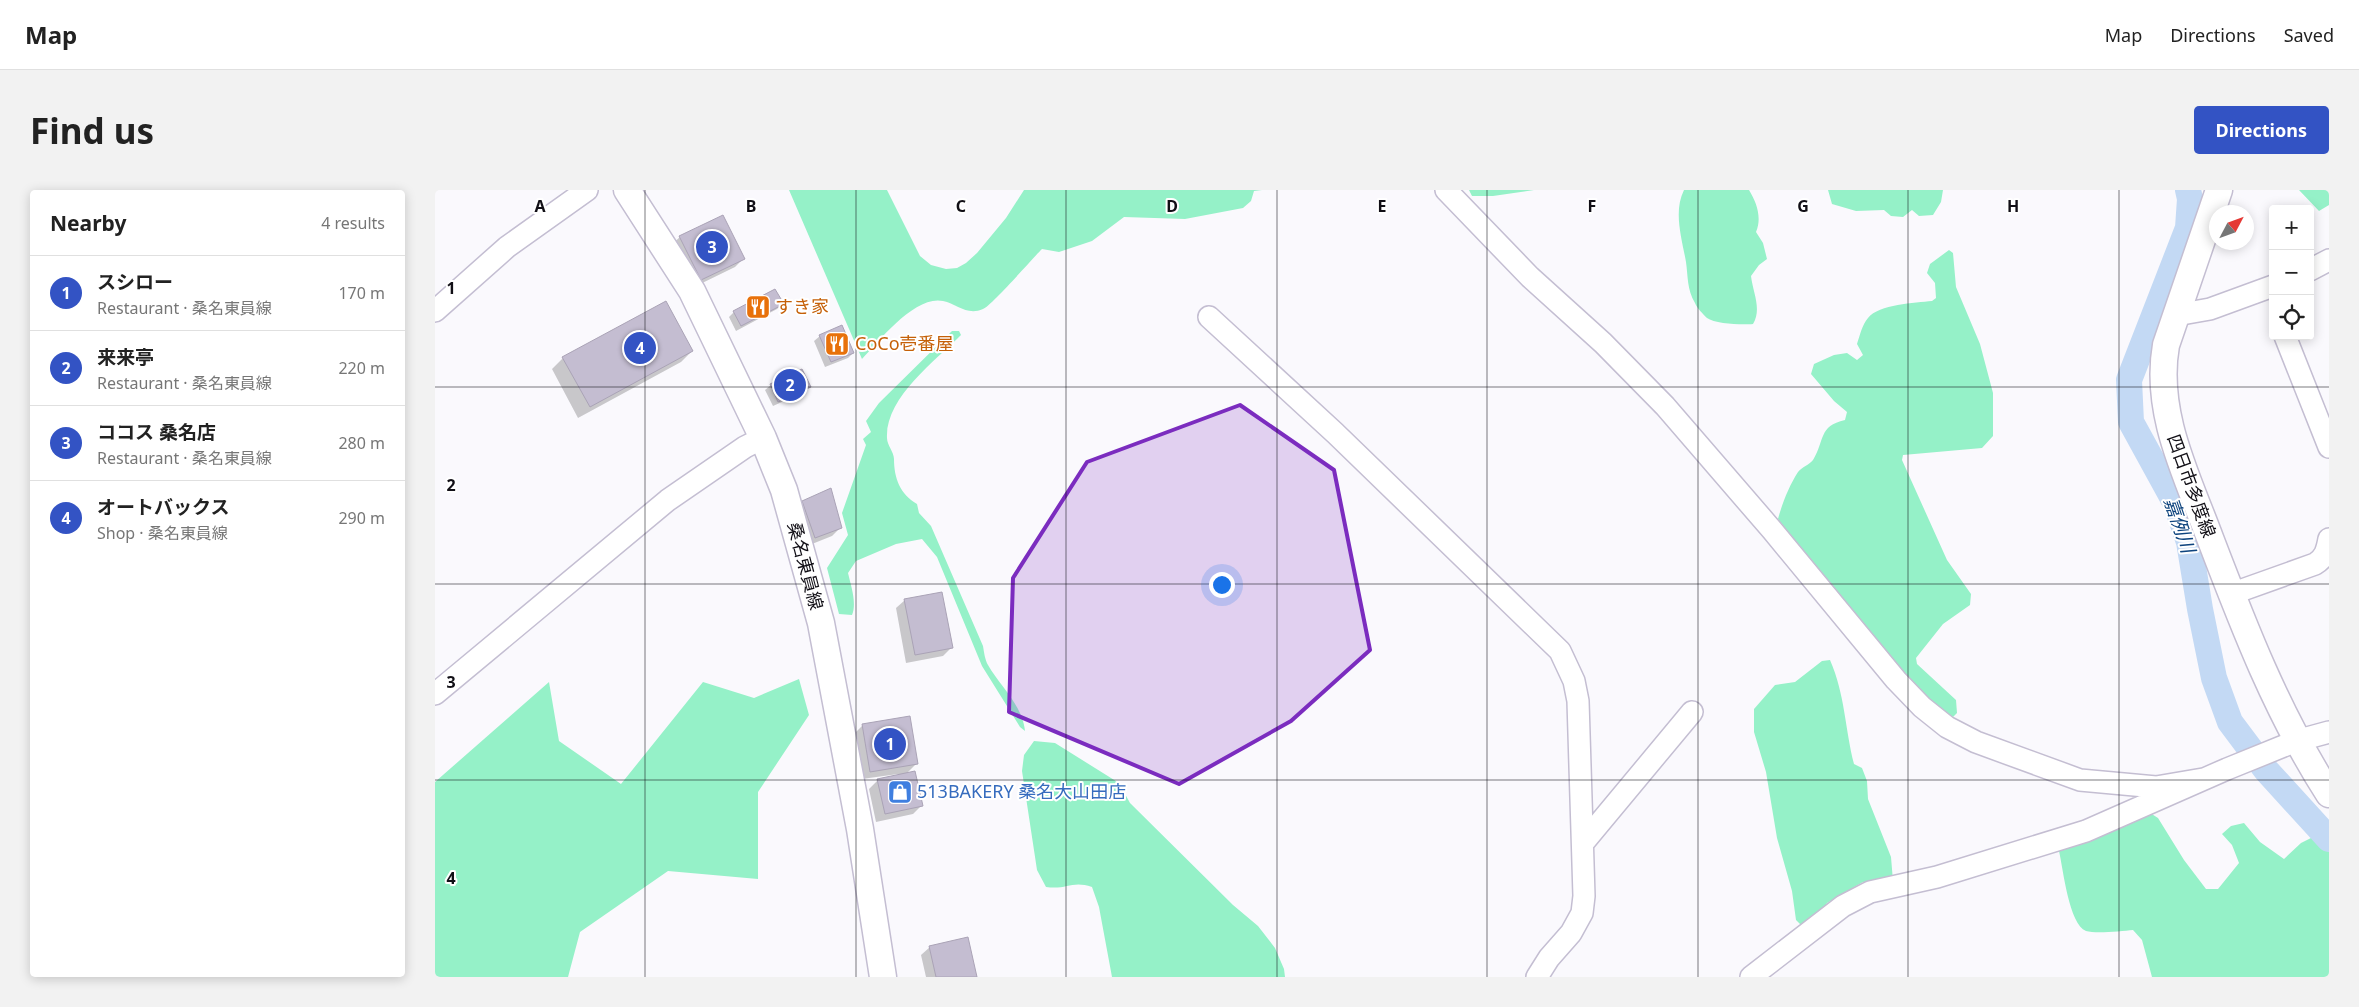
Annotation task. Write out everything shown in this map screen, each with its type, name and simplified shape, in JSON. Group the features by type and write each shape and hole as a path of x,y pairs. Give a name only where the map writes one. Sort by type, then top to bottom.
{"main road":[{"name":"桑名東員線","path":"627,190 692,291 763,438 784,490 821,623 860,829 883,977"},
{"name":"四日市多度線","path":"2219,190 2166,345 2162,383 2168,422 2231,594 2268,682 2285,745 2329,794"}],"street":[{"path":"435,311 507,247 587,190"},
{"path":"1446,190 1530,277 1603,343 1665,406 1772,530 1889,673 1923,707 1947,726 1976,742 2080,780 2156,788 2203,779"},
{"path":"2314,268 2329,260"},
{"path":"2176,315 2210,309 2269,294"},
{"path":"1209,317 1335,434 1560,651 1574,680 1578,701 1583,843 1582,913 1571,933 1549,958 1537,977"},
{"path":"2287,340 2329,447"},
{"path":"435,694 668,500 745,447 763,438"},
{"path":"2231,594 2315,564 2322,560 2329,539"},
{"path":"1583,843 1692,712"},
{"path":"1751,977 1843,906 1870,892 1937,876 2086,831 2285,745 2329,732"}],"highlighted area":[{"path":"1240,405 1334,470 1370,650 1291,721 1179,784 1009,712 1013,578 1087,462"}],"green space":[{"path":"789,190 887,190 920,256 931,265 946,269 957,268 977,253 1006,218 1024,190 1262,190 1254,191 1251,201 1243,208 1185,219 1124,217 1092,241 1059,252 1042,249 1003,291 983,309 977,311 967,310 943,301 932,301 921,305 898,321 862,359"},
{"path":"1469,190 1534,190 1493,196 1472,196"},
{"path":"1684,190 1749,190 1752,195 1759,216 1756,232 1763,243 1767,259 1759,265 1751,276 1757,307 1756,318 1753,324 1729,324 1711,320 1700,311 1692,298 1679,226 1679,207"},
{"path":"1828,190 1943,190 1941,202 1933,215 1919,216 1912,210 1903,217 1891,216 1884,210 1856,211 1832,204"},
{"path":"2299,190 2329,190 2329,205 2319,211"},
{"path":"1949,250 1953,253 1956,287 1980,344 1993,393 1993,436 1982,448 1903,455 1902,460 1947,560 1971,594 1970,605 1943,624 1916,658 1917,664 1956,700 1957,713 1953,717 1946,715 1876,652 1778,519 1786,495 1798,472 1813,460 1826,430 1830,426 1845,420 1847,412 1834,401 1811,374 1814,364 1834,355 1847,353 1857,360 1863,355 1857,344 1861,330 1873,313 1889,307 1932,301 1936,298 1935,283 1927,273 1930,264"},
{"path":"952,331 959,331 961,335 913,381 894,409 889,423 887,441 894,456 895,473 899,485 906,495 917,504 919,513 931,526 983,646 987,663 1016,705 1025,731 1020,727 982,666 937,557 922,539 896,544 856,561 848,573 854,600 852,615 839,614 827,568 848,535 842,513 866,445 863,439 871,432 866,421 879,403"},
{"path":"1830,660 1842,699 1854,764 1862,768 1867,781 1868,799 1891,857 1893,881 1863,882 1827,903 1822,913 1804,928 1796,920 1792,891 1777,838 1766,772 1754,732 1754,709 1775,685 1795,682 1822,661"},
{"path":"799,679 809,715 758,792 758,879 668,871 580,932 568,977 435,977 435,782 549,682 559,741 621,784 703,682 754,698"},
{"path":"1034,741 1055,743 1119,783 1130,803 1233,905 1258,926 1275,948 1284,969 1285,977 1112,977 1099,907 1092,887 1079,884 1053,888 1046,887 1037,870 1022,771 1024,755"},
{"path":"2147,811 2158,818 2184,860 2206,889 2218,889 2239,863 2232,845 2222,834 2231,826 2244,823 2260,842 2284,859 2301,843 2317,835 2329,849 2329,977 2152,977 2142,940 2133,930 2096,932 2086,931 2080,927 2071,908 2059,851 2076,841"}],"building":[{"path":"723,215 745,259 701,280 679,236"},
{"name":"すき家","path":"775,289 784,304 741,326 733,311"},
{"path":"666,301 693,351 590,407 562,357"},
{"name":"CoCo壱番屋","path":"842,325 854,353 831,362 819,335"},
{"path":"802,369 811,387 778,402 770,384"},
{"path":"831,488 842,528 815,538 802,501"},
{"path":"942,592 953,648 915,655 904,599"},
{"path":"910,716 918,764 870,772 862,724"},
{"name":"513BAKERY 桑名大山田店","path":"915,771 923,806 885,814 877,779"},
{"path":"968,937 977,977 936,977 929,946"}],"waterway":[{"name":"嘉例川","path":"2188,190 2190,199 2188,228 2129,380 2131,422 2176,504 2189,542 2214,678 2230,722 2266,770 2329,839"}],"place":[{"name":"ココス 桑名店","path":"712,247"},
{"name":"すき家","path":"758,307"},
{"name":"CoCo壱番屋","path":"837,344"},
{"name":"オートバックス","path":"640,348"},
{"name":"来来亭","path":"790,385"},
{"name":"スシロー","path":"890,744"},
{"name":"513BAKERY 桑名大山田店","path":"900,792"}]}
